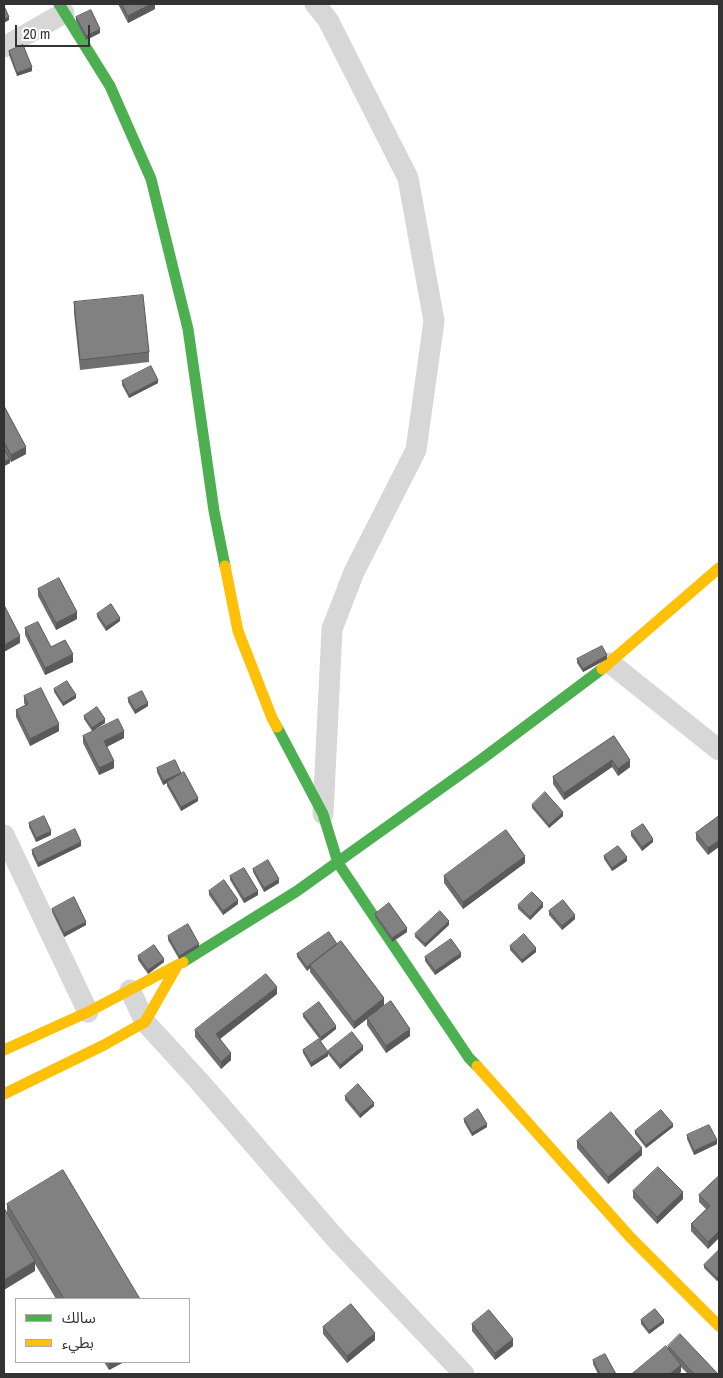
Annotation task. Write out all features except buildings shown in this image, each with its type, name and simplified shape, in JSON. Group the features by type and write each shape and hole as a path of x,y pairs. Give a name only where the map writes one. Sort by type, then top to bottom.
{"street":[{"path":"315,4 328,20 408,178 434,321 416,450 354,572 332,629 323,814"},
{"path":"4,46 62,9 110,86 151,179 188,329 214,511 238,631 272,718 323,814 338,863 469,1058 631,1238 719,1326"},
{"path":"4,1050 88,1012 177,966 297,891 482,759 610,663 719,568"},
{"path":"610,663 719,750"},
{"path":"4,834 88,1012"},
{"path":"4,1094 104,1045 145,1022 177,966"},
{"path":"130,990 145,1022 336,1239 464,1374"}],"traffic: fast":[{"path":"59,4 110,86 151,179 188,329 214,511 225,566"},
{"path":"183,962 297,891 482,759 602,669"},
{"path":"277,727 323,814 338,863 469,1058 477,1066"}],"traffic: slow":[{"path":"225,566 238,631 277,727"},
{"path":"602,669 719,568"},
{"path":"4,1050 88,1012 183,962"},
{"path":"4,1094 104,1045 145,1022 177,966"},
{"path":"477,1066 631,1238 719,1326"}]}
